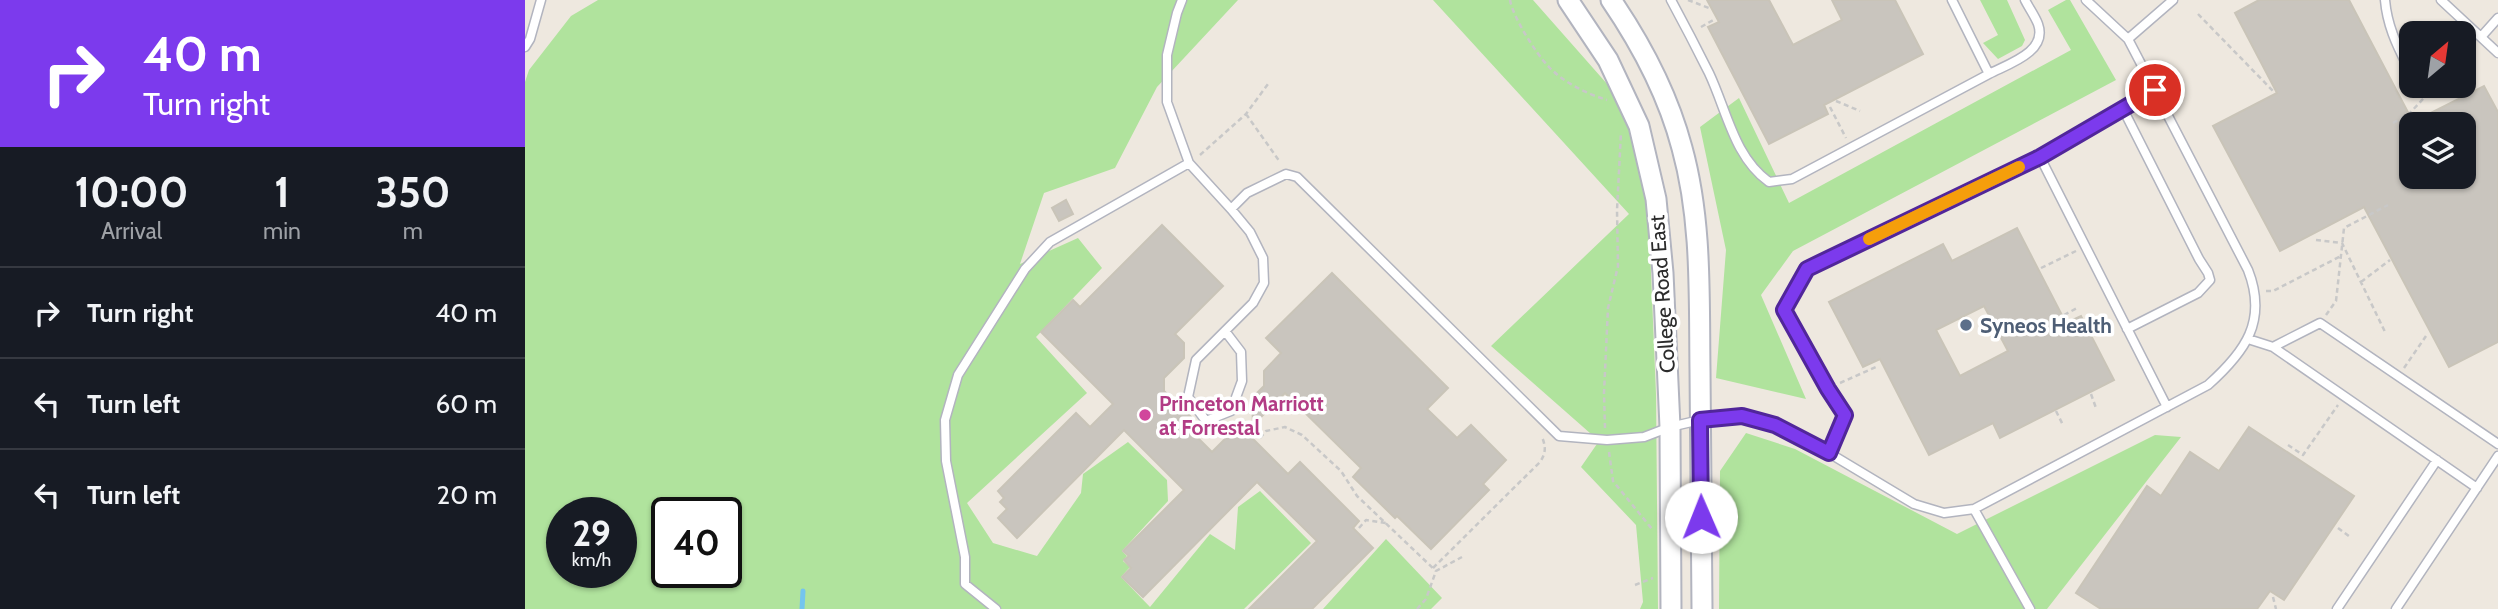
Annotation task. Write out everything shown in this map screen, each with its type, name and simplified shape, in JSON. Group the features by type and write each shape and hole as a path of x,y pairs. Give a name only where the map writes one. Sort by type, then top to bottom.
{"street":[{"name":"College Road East","path":"1568,0 1608,60 1639,126 1656,199 1663,274 1670,427 1671,609"},
{"name":"College Road East","path":"1611,0 1630,29 1659,86 1682,147 1695,211 1699,306 1702,609"}],"lane":[{"path":"525,47 530,39 541,0"},
{"path":"1182,0 1167,55 1167,102 1189,163 1250,232 1263,258 1264,283 1254,303 1225,331 1196,360 1188,397 1206,421 1231,411 1242,381 1241,352 1225,331"},
{"path":"1671,0 1710,76 1731,132 1759,175 1769,182 1791,178 2031,52 2039,41 2039,26 2025,0"},
{"path":"1952,0 1989,74"},
{"path":"1231,209 1247,193 1286,174 1297,177 1559,436 1607,440 1644,438 1670,427 1700,420 1742,416 1775,425 1829,453 1914,504 1944,513 1974,509 2208,385 2233,363 2248,339 2255,316 2256,290 2248,270 2128,39 2086,0"},
{"path":"2128,39 2173,0"},
{"path":"2385,0 2387,16 2399,48"},
{"path":"2441,0 2498,53"},
{"path":"2480,37 2498,18"},
{"path":"1829,453 1845,415 1784,310 1807,269 2040,157 2155,90"},
{"path":"2123,109 2210,280 2198,293 2127,329"},
{"path":"2040,157 2167,407"},
{"path":"996,609 965,584 965,557 946,461 945,420 958,375 1024,269 1050,243 1189,163"},
{"path":"2273,347 2320,323 2498,444"},
{"path":"2248,339 2273,347 2477,488"},
{"path":"2396,609 2498,456"},
{"path":"2337,609 2437,460"},
{"path":"1974,509 2029,609"}],"path":[{"path":"1510,0 1512,13 1549,68 1589,95 1613,102"},
{"path":"1688,0 1709,8"},
{"path":"2198,14 2273,91"},
{"path":"1688,34 1714,19"},
{"path":"1189,163 1246,114 1268,84"},
{"path":"2393,123 2409,114 2424,98"},
{"path":"1836,102 1860,111"},
{"path":"1830,107 1850,147"},
{"path":"1246,114 1278,158"},
{"path":"1619,123 1618,266 1608,307 1604,393 1607,440 1613,481 1653,530"},
{"path":"2320,323 2336,301 2344,228 2388,205"},
{"path":"2316,240 2342,243"},
{"path":"2342,243 2386,334"},
{"path":"2041,268 2085,246"},
{"path":"2256,290 2273,291 2341,256"},
{"path":"2361,282 2390,260"},
{"path":"2064,315 2079,307"},
{"path":"2398,377 2426,336"},
{"path":"1828,389 1878,366"},
{"path":"2091,394 2096,408"},
{"path":"2288,445 2303,455 2344,396"},
{"path":"2056,411 2063,425"},
{"path":"1260,438 1266,431 1285,427 1302,435 1341,471 1357,496 1435,569"},
{"path":"1417,609 1426,599 1435,569 1540,462 1546,446 1542,437"},
{"path":"1359,528 1366,520 1386,523"},
{"path":"2338,528 2350,537"},
{"path":"1435,569 1462,557"},
{"path":"1635,585 1656,577 1656,587"},
{"path":"2273,597 2276,609"}],"green space":[{"path":"598,0 1238,0 1157,87 1115,168 1044,193 1020,264 1078,238 1102,268 1036,337 1087,393 967,503 993,543 1037,556 1081,493 1083,474 1128,442 1167,480 1168,501 1122,551 1127,556 1123,561 1130,567 1121,577 1150,607 1210,534 1235,550 1238,507 1260,491 1311,543 1244,609 525,609 525,82 529,70 571,16"},
{"path":"1433,0 1533,0 1623,102 1648,201 1656,394 1658,609 1640,609 1643,602 1636,525 1581,467 1599,441 1491,346 1629,214"},
{"path":"1980,0 2007,0 2025,40 2022,46 1998,59 1983,43 1998,35"},
{"path":"2070,0 2116,80 1793,251 1761,295 1806,399 1716,378 1726,250 1700,127 1739,98 1789,203 2071,50 2048,10"},
{"path":"1746,433 1795,449 1957,534 2155,435 2181,437 2047,609 1719,609 1720,471"},
{"path":"1386,539 1442,598 1431,609 1323,609"}],"building":[{"path":"1707,0 1769,0 1793,45 1842,20 1832,0 1895,0 1923,54 1824,105 1828,114 1769,144 1708,27 1719,22"},
{"path":"2259,0 2349,0 2408,112 2399,112 2399,189 2476,189 2476,112 2433,112 2460,98 2476,98 2476,90 2484,86 2498,112 2498,342 2449,367 2364,207 2280,251 2213,126 2277,93 2235,13"},
{"path":"1066,200 1073,214 1059,221 1052,208"},
{"name":"Princeton Marriott at Forrestal","path":"1162,225 1223,286 1175,334 1184,343 1184,358 1164,378 1164,391 1191,417 1191,431 1212,452 1239,425 1288,474 1300,462 1359,521 1353,528 1373,548 1312,609 1249,609 1317,541 1257,482 1143,597 1122,577 1131,568 1124,560 1129,556 1123,551 1184,490 1124,430 1017,538 998,518 1007,509 1000,502 1004,498 998,491 1076,413 1090,427 1113,404 1041,332 1073,300 1080,307"},
{"path":"2017,228 2066,323 2081,316 2114,380 2000,438 1993,423 1929,455 1880,359 1863,367 1829,302 1943,244 1952,261","holes":["1984,306 2008,351 1960,376 1936,330"]},
{"path":"1332,273 1448,388 1427,409 1457,438 1471,425 1506,460 1483,484 1489,490 1431,549 1353,477 1361,468 1285,393 1253,425 1252,398 1264,386 1264,371 1281,353 1266,338"},
{"path":"2249,427 2354,496 2284,600 2270,591 2257,609 2101,609 2076,593 2147,486 2161,496 2190,452 2219,471"}],"waterway":[{"path":"802,609 803,591"}],"slow traffic":[{"path":"1869,239 2019,167"}],"place":[{"name":"Syneos Health","path":"1966,325"},
{"name":"Princeton Marriott at Forrestal","path":"1145,415"}],"route":[{"path":"1701,517 1700,420 1742,416 1775,425 1829,453 1845,415 1784,310 1807,269 2040,157 2155,90"}]}
